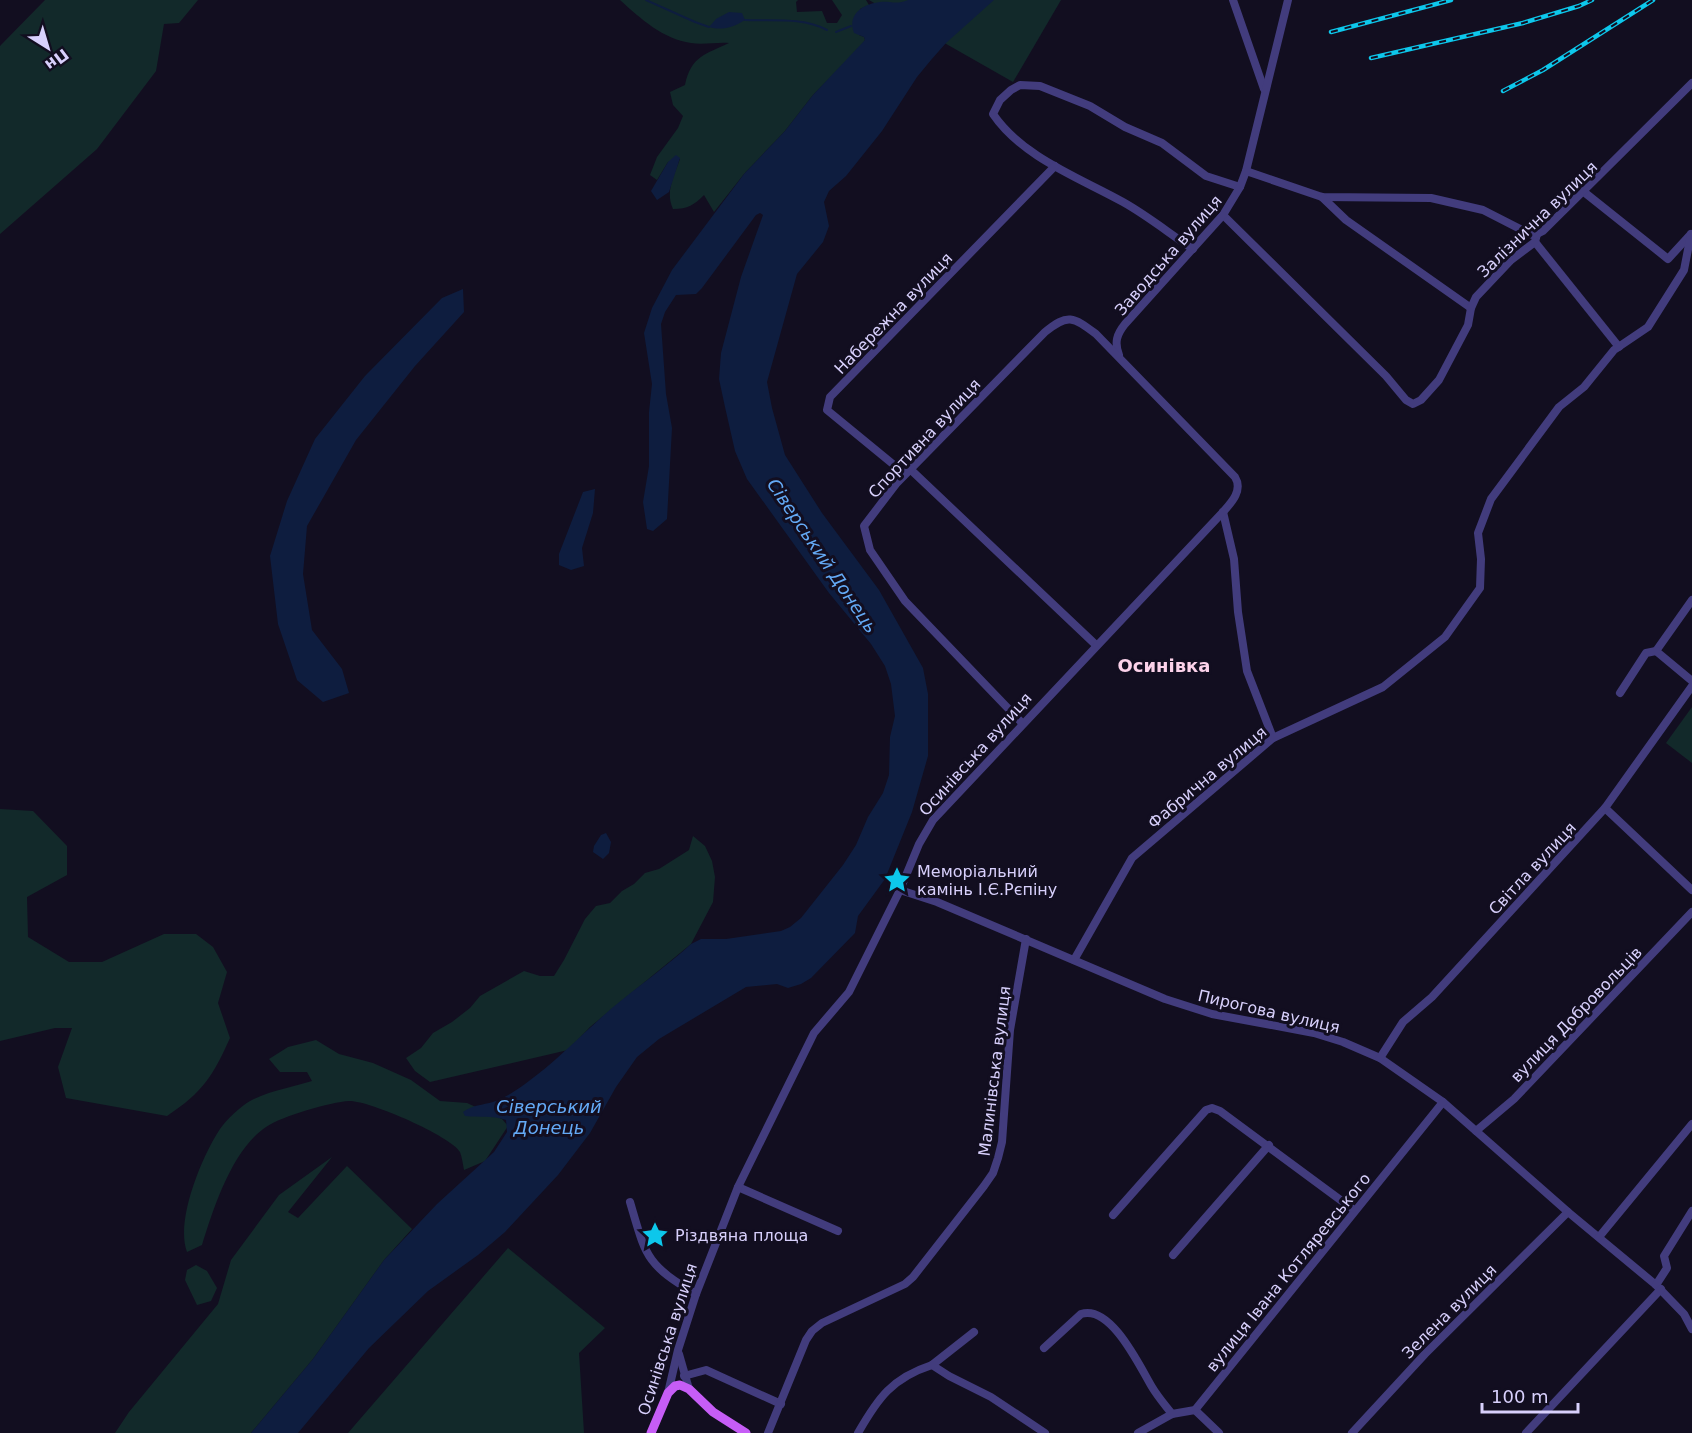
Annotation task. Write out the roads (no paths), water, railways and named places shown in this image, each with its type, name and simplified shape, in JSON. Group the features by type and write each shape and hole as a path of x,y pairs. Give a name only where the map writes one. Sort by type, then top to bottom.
{"main road":[{"path":"668,1393 675,1386 680,1385 689,1389 712,1412 746,1433"},
{"name":"Осинівська вулиця","path":"651,1433 668,1393"}],"street":[{"path":"1233,0 1265,91"},
{"name":"Заводська вулиця","path":"1120,358 1116,343 1118,333 1223,215 1240,187 1246,171 1288,0"},
{"name":"Залізнична вулиця","path":"1223,215 1411,403 1420,400 1439,380 1467,325 1476,297 1692,83"},
{"path":"1193,249 1125,203 1054,166 1000,125 993,114 1000,100 1020,85 1040,86 1090,106 1125,127 1161,142 1206,177 1240,187"},
{"name":"Набережна вулиця","path":"1054,166 830,397 827,410 908,472 1096,645"},
{"path":"1246,171 1322,197 1431,198 1483,210 1536,238 1619,347"},
{"path":"1584,192 1668,259 1691,234"},
{"path":"1322,197 1346,220 1471,308"},
{"name":"Фабрична вулиця","path":"1074,960 1132,858 1273,738 1383,687 1445,637 1480,588 1481,559 1478,533 1491,499 1559,407 1584,387 1614,350 1648,327 1684,270 1691,234"},
{"name":"Спортивна вулиця","path":"1023,724 905,601 870,550 864,526 884,498 1054,324 1061,320 1072,319 1079,321 1096,334 1235,477"},
{"path":"1096,334 1104,336 1118,333"},
{"name":"Осинівська вулиця","path":"668,1393 678,1350 696,1294 738,1187 814,1033 849,992 900,890 919,844 933,820 1233,501 1238,488 1235,477"},
{"path":"1223,512 1234,559 1238,612 1247,671 1273,738"},
{"path":"1620,693 1646,652 1656,651 1692,600"},
{"name":"Світла вулиця","path":"1380,1058 1403,1022 1432,997 1605,808 1692,683 1656,651"},
{"path":"1605,808 1692,890"},
{"name":"Пирогова вулиця","path":"900,890 937,902 1165,999 1212,1014 1314,1033 1343,1042 1380,1058 1443,1102 1568,1212 1658,1287 1684,1314 1692,1329"},
{"name":"вулиця Добровольців","path":"1476,1131 1514,1099 1692,912"},
{"name":"Малинівська вулиця","path":"768,1433 812,1330 822,1323 905,1284 913,1277 993,1173 1002,1142 1010,1030 1026,939"},
{"name":"вулиця Івана Котляревського","path":"1195,1410 1443,1102"},
{"path":"1113,1215 1206,1110 1212,1108 1220,1111 1269,1145 1354,1210"},
{"path":"1599,1237 1692,1124"},
{"path":"1173,1255 1269,1145"},
{"path":"738,1187 838,1231"},
{"path":"630,1202 650,1259 670,1279 696,1294"},
{"path":"1526,1433 1658,1287 1667,1268 1664,1256 1692,1211"},
{"name":"Зелена вулиця","path":"1352,1433 1425,1354 1568,1212"},
{"path":"1044,1348 1081,1314 1088,1311 1095,1312 1112,1327 1132,1352 1153,1389 1172,1414"},
{"path":"858,1433 875,1404 888,1388 932,1365 974,1332"},
{"path":"678,1350 689,1389"},
{"path":"932,1365 991,1397 1046,1433"},
{"path":"684,1376 706,1370 781,1404"},
{"path":"1138,1433 1172,1414 1195,1410 1219,1433"}],"water":[{"name":"Сіверський Донець","path":"908,0 994,0 946,43 931,60 917,77 882,131 846,176 829,191 824,202 829,226 823,242 797,274 767,382 785,455 822,513 879,590 923,668 928,694 928,756 912,812 885,879 858,916 855,933 811,978 788,988 777,984 746,987 659,1039 637,1057 616,1087 590,1133 558,1175 505,1232 478,1255 428,1291 369,1348 298,1433 251,1433 313,1359 384,1260 437,1204 494,1152 507,1132 506,1120 465,1116 463,1112 502,1098 525,1084 612,1008 691,944 701,939 726,939 781,931 790,927 801,918 843,865 883,793 889,775 890,737 895,716 891,684 885,666 747,479 735,451 719,379 721,353 741,277 763,215 760,213 756,215 696,294 676,295 665,312 661,324 666,394 672,428 667,519 653,531 647,529 643,502 649,466 649,412 652,384 644,333 652,308 672,270 744,174 865,40 864,37 854,33 852,27 854,16 862,8 873,3"},
{"path":"729,12 742,13 745,20 728,28 709,27 716,19"},
{"path":"676,155 680,158 669,192 657,200 651,191 668,162"},
{"path":"463,289 464,312 415,366 356,440 307,526 303,574 312,630 342,669 349,693 323,702 297,680 278,624 270,556 287,501 315,439 365,376 442,298"},
{"path":"595,489 593,513 582,548 584,566 571,570 559,565 559,554 583,492"},
{"path":"606,833 611,842 609,853 603,859 593,852 601,835"}],"waterway":[{"path":"646,0 709,27"},
{"path":"745,20 798,21 827,30"},
{"path":"836,32 851,26"}],"railway":[{"path":"1331,32 1451,0"},
{"path":"1371,58 1523,23 1592,0"},
{"path":"1503,91 1543,70 1653,0"}],"place":[{"name":"Меморіальний камінь І.Є.Рєпіну","path":"897,880"},
{"name":"Різдвяна площа","path":"655,1235"}],"district":[{"name":"Осинівка","path":"1164,666"}]}
